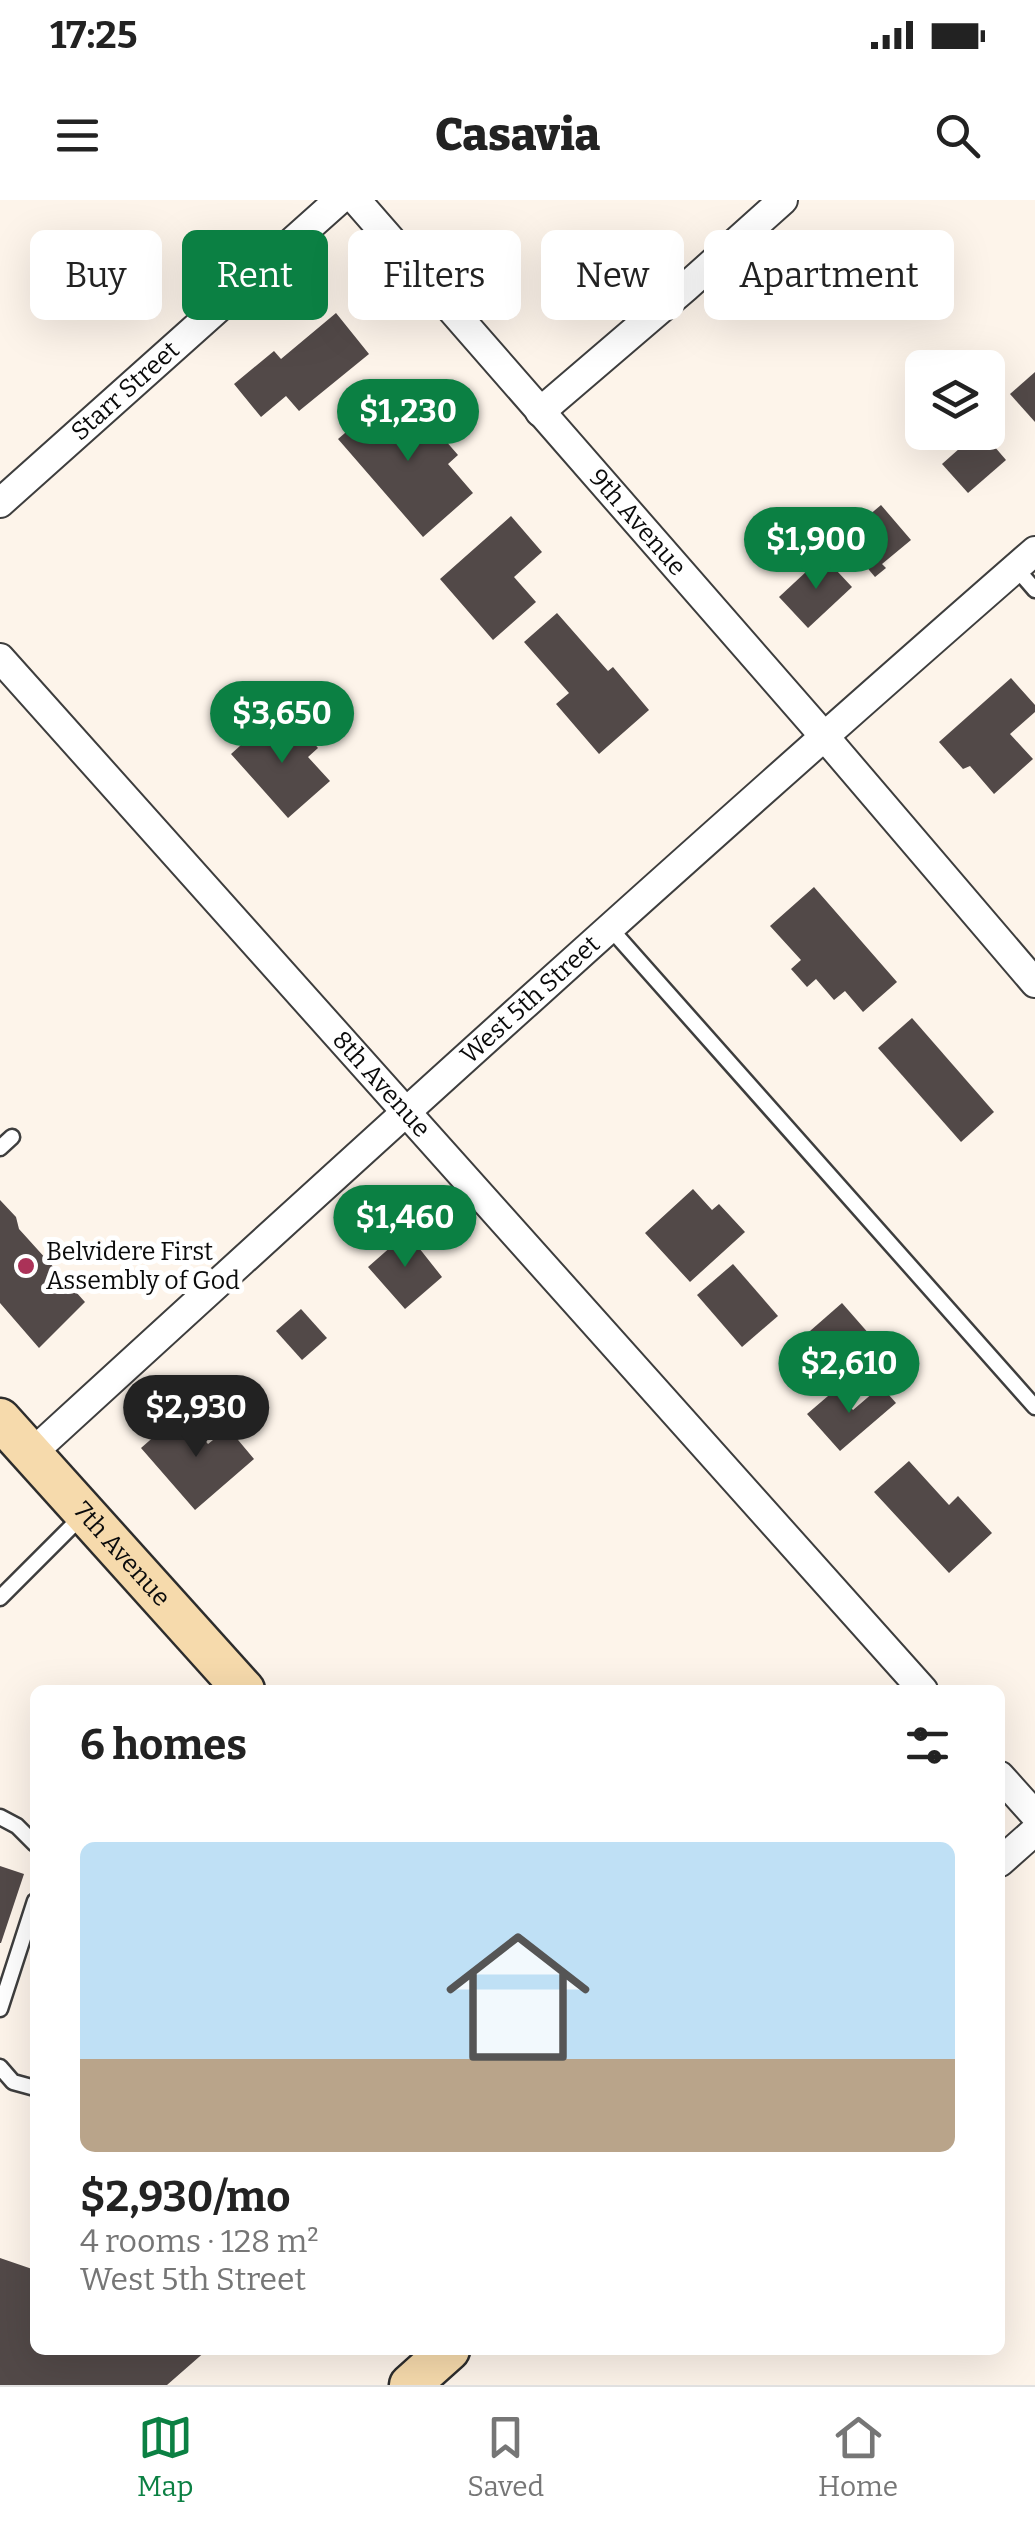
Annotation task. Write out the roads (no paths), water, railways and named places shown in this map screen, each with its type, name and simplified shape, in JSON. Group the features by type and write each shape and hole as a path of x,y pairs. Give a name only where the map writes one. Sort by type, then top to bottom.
{"street":[{"name":"Starr Street","path":"0,502 339,200"},
{"name":"9th Avenue","path":"356,200 1035,983"},
{"path":"540,412 782,200"},
{"name":"West 5th Street","path":"31,1454 178,1309 1025,559"},
{"name":"8th Avenue","path":"0,658 919,1685"},
{"name":"7th Avenue","path":"0,1419 240,1685"},
{"path":"1005,1782 1035,1815"},
{"path":"1005,1858 1035,1831"},
{"path":"410,2385 443,2355"}],"lane":[{"path":"1025,559 1035,590"},
{"path":"610,928 1035,1407"},
{"path":"0,1598 85,1513"},
{"path":"0,1817 18,1826 30,1839"},
{"path":"0,2010 30,1917"},
{"path":"0,2067 13,2082 30,2087"}],"place":[{"name":"Belvidere First Assembly of God","path":"26,1266"}]}
